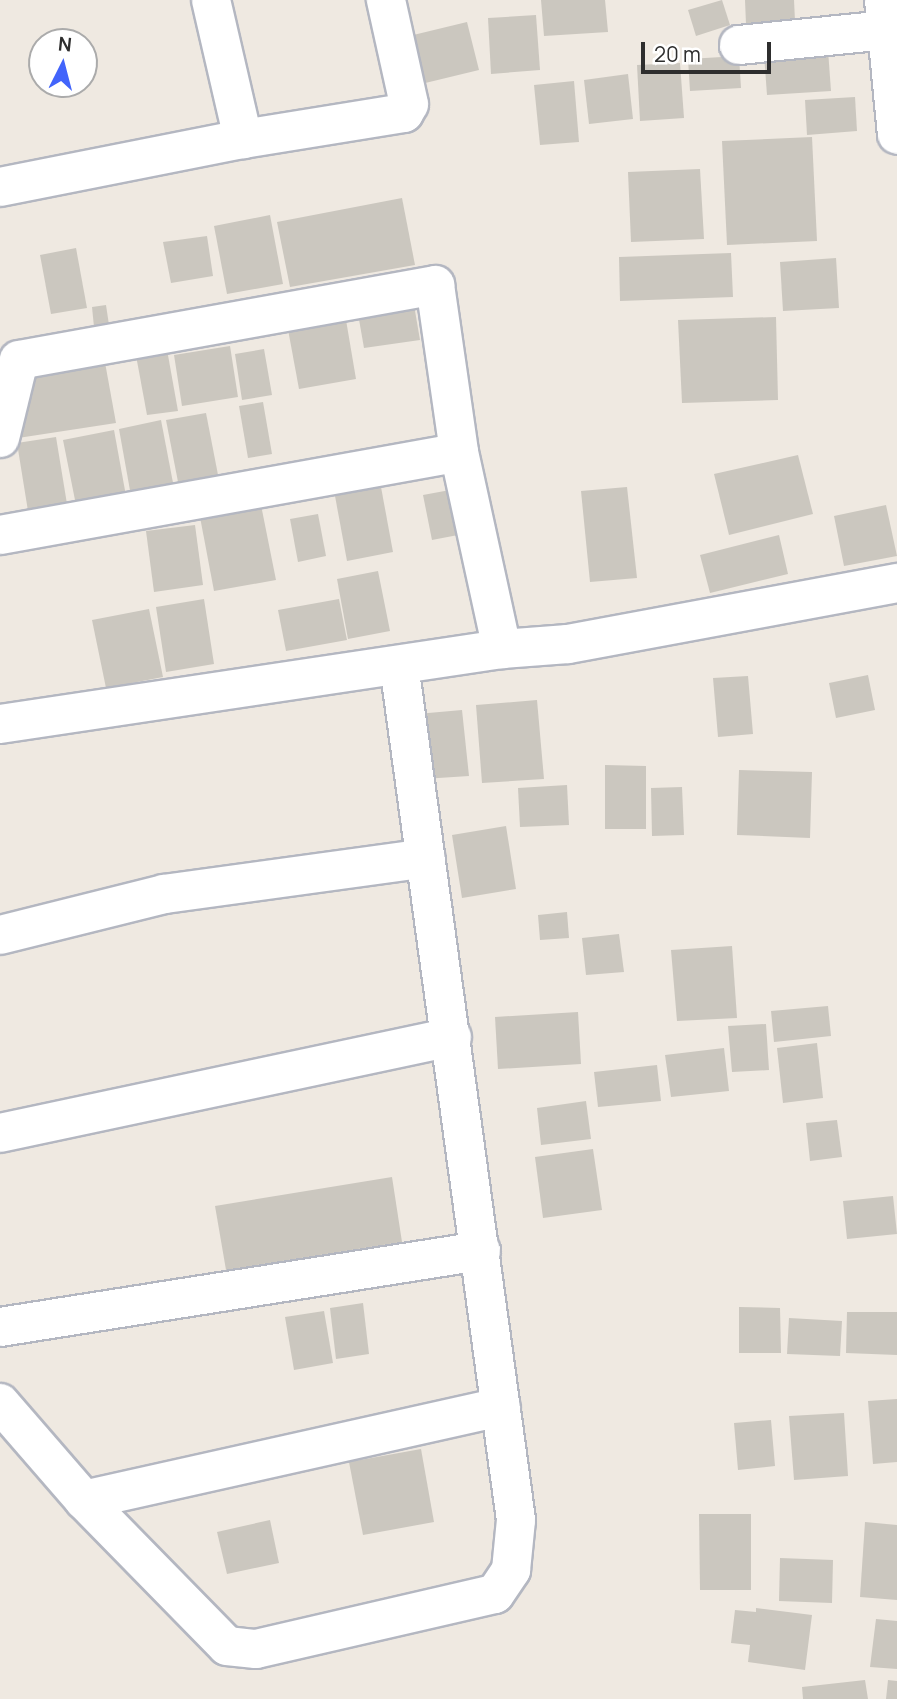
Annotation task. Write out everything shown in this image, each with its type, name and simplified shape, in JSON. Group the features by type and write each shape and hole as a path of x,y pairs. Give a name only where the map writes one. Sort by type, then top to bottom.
{"street":[{"path":"211,0 243,139"},
{"path":"0,187 243,139 408,110 386,0"},
{"path":"739,45 886,15 897,134"},
{"path":"0,438 19,360 435,285 459,452 502,649"},
{"path":"0,535 459,452"},
{"path":"0,724 502,649 568,644 897,583"},
{"path":"0,1403 84,1500 227,1646 256,1649 495,1594 511,1570 516,1520 399,665"},
{"path":"0,935 164,894 426,858"},
{"path":"0,1133 452,1037"},
{"path":"0,1327 481,1251"},
{"path":"84,1500 501,1407"}],"building":[{"path":"541,0 605,0 608,32 544,36"},
{"path":"722,0 730,25 696,36 688,10"},
{"path":"745,0 794,0 795,21 746,24"},
{"path":"536,15 540,70 491,74 488,18"},
{"path":"467,22 479,70 417,85 405,37"},
{"path":"828,50 831,91 767,95 764,54"},
{"path":"739,56 741,88 690,91 688,59"},
{"path":"680,63 684,118 640,121 637,65"},
{"path":"628,74 633,119 589,124 584,80"},
{"path":"574,81 579,142 540,145 534,85"},
{"path":"855,97 857,131 807,135 805,100"},
{"path":"812,137 817,241 727,245 722,141"},
{"path":"700,169 704,239 631,242 628,172"},
{"path":"402,198 415,265 290,287 277,222"},
{"path":"270,215 283,284 227,294 214,226"},
{"path":"207,236 213,276 171,283 163,242"},
{"path":"76,248 87,308 51,314 40,255"},
{"path":"731,253 733,297 620,301 619,257"},
{"path":"836,258 839,308 783,311 780,262"},
{"path":"413,299 420,340 364,348 357,308"},
{"path":"106,305 109,325 94,327 92,307"},
{"path":"345,314 356,379 299,389 287,324"},
{"path":"776,317 778,400 682,403 678,320"},
{"path":"166,344 178,411 147,415 135,350"},
{"path":"230,346 238,397 182,406 174,355"},
{"path":"264,349 272,395 242,400 235,354"},
{"path":"104,357 116,423 18,438 30,371"},
{"path":"263,402 272,454 248,458 239,406"},
{"path":"206,413 219,480 179,487 166,420"},
{"path":"161,420 174,488 131,496 119,429"},
{"path":"114,430 126,496 76,505 63,440"},
{"path":"56,437 67,504 28,511 17,443"},
{"path":"798,455 813,514 729,535 714,474"},
{"path":"381,487 393,552 347,561 335,496"},
{"path":"627,487 637,578 590,582 581,491"},
{"path":"450,490 458,535 432,540 423,495"},
{"path":"261,505 276,580 214,591 200,517"},
{"path":"886,505 897,556 844,566 834,516"},
{"path":"318,514 326,556 298,562 290,519"},
{"path":"195,525 203,585 154,592 146,531"},
{"path":"779,535 788,574 710,593 700,555"},
{"path":"378,571 390,631 348,639 337,579"},
{"path":"204,599 214,664 166,672 156,607"},
{"path":"339,599 347,640 286,651 278,610"},
{"path":"149,609 163,677 106,688 92,620"},
{"path":"868,675 875,710 836,718 829,683"},
{"path":"748,676 753,734 718,737 713,678"},
{"path":"537,700 544,779 482,783 476,705"},
{"path":"462,710 469,776 423,779 417,714"},
{"path":"605,765 646,766 646,829 605,829"},
{"path":"739,770 812,772 810,838 737,835"},
{"path":"567,785 569,825 520,827 518,788"},
{"path":"682,787 684,835 652,836 651,788"},
{"path":"506,826 516,889 462,898 452,835"},
{"path":"567,912 569,938 540,940 538,915"},
{"path":"619,934 624,972 586,975 582,938"},
{"path":"732,946 737,1018 677,1021 671,950"},
{"path":"828,1006 831,1036 774,1042 771,1011"},
{"path":"578,1012 581,1064 498,1069 495,1017"},
{"path":"766,1024 769,1070 732,1072 728,1026"},
{"path":"817,1043 823,1098 783,1103 777,1048"},
{"path":"724,1048 729,1091 671,1097 665,1055"},
{"path":"657,1065 661,1101 598,1107 594,1072"},
{"path":"586,1101 591,1139 541,1145 537,1108"},
{"path":"837,1120 842,1157 810,1161 806,1123"},
{"path":"593,1149 602,1210 543,1218 535,1157"},
{"path":"392,1177 402,1242 226,1270 215,1206"},
{"path":"893,1196 897,1234 847,1239 843,1201"},
{"path":"363,1303 369,1354 336,1359 330,1308"},
{"path":"739,1307 780,1308 781,1353 739,1353"},
{"path":"324,1311 333,1363 294,1370 285,1317"},
{"path":"847,1312 897,1312 897,1355 846,1353"},
{"path":"789,1318 842,1321 840,1356 787,1354"},
{"path":"897,1399 897,1462 873,1464 868,1401"},
{"path":"844,1413 848,1476 794,1480 789,1416"},
{"path":"771,1420 775,1466 738,1470 734,1423"},
{"path":"421,1449 434,1522 363,1535 349,1462"},
{"path":"699,1514 751,1514 751,1590 700,1590"},
{"path":"270,1520 279,1563 227,1574 217,1532"},
{"path":"865,1522 897,1525 897,1600 860,1597"},
{"path":"780,1558 833,1560 832,1603 779,1601"},
{"path":"756,1608 812,1615 805,1670 748,1662 750,1645 731,1643 735,1610 756,1612"},
{"path":"876,1619 897,1621 897,1669 870,1667"},
{"path":"865,1680 868,1699 803,1699 802,1687"},
{"path":"888,1680 897,1681 897,1699 886,1699"}]}
